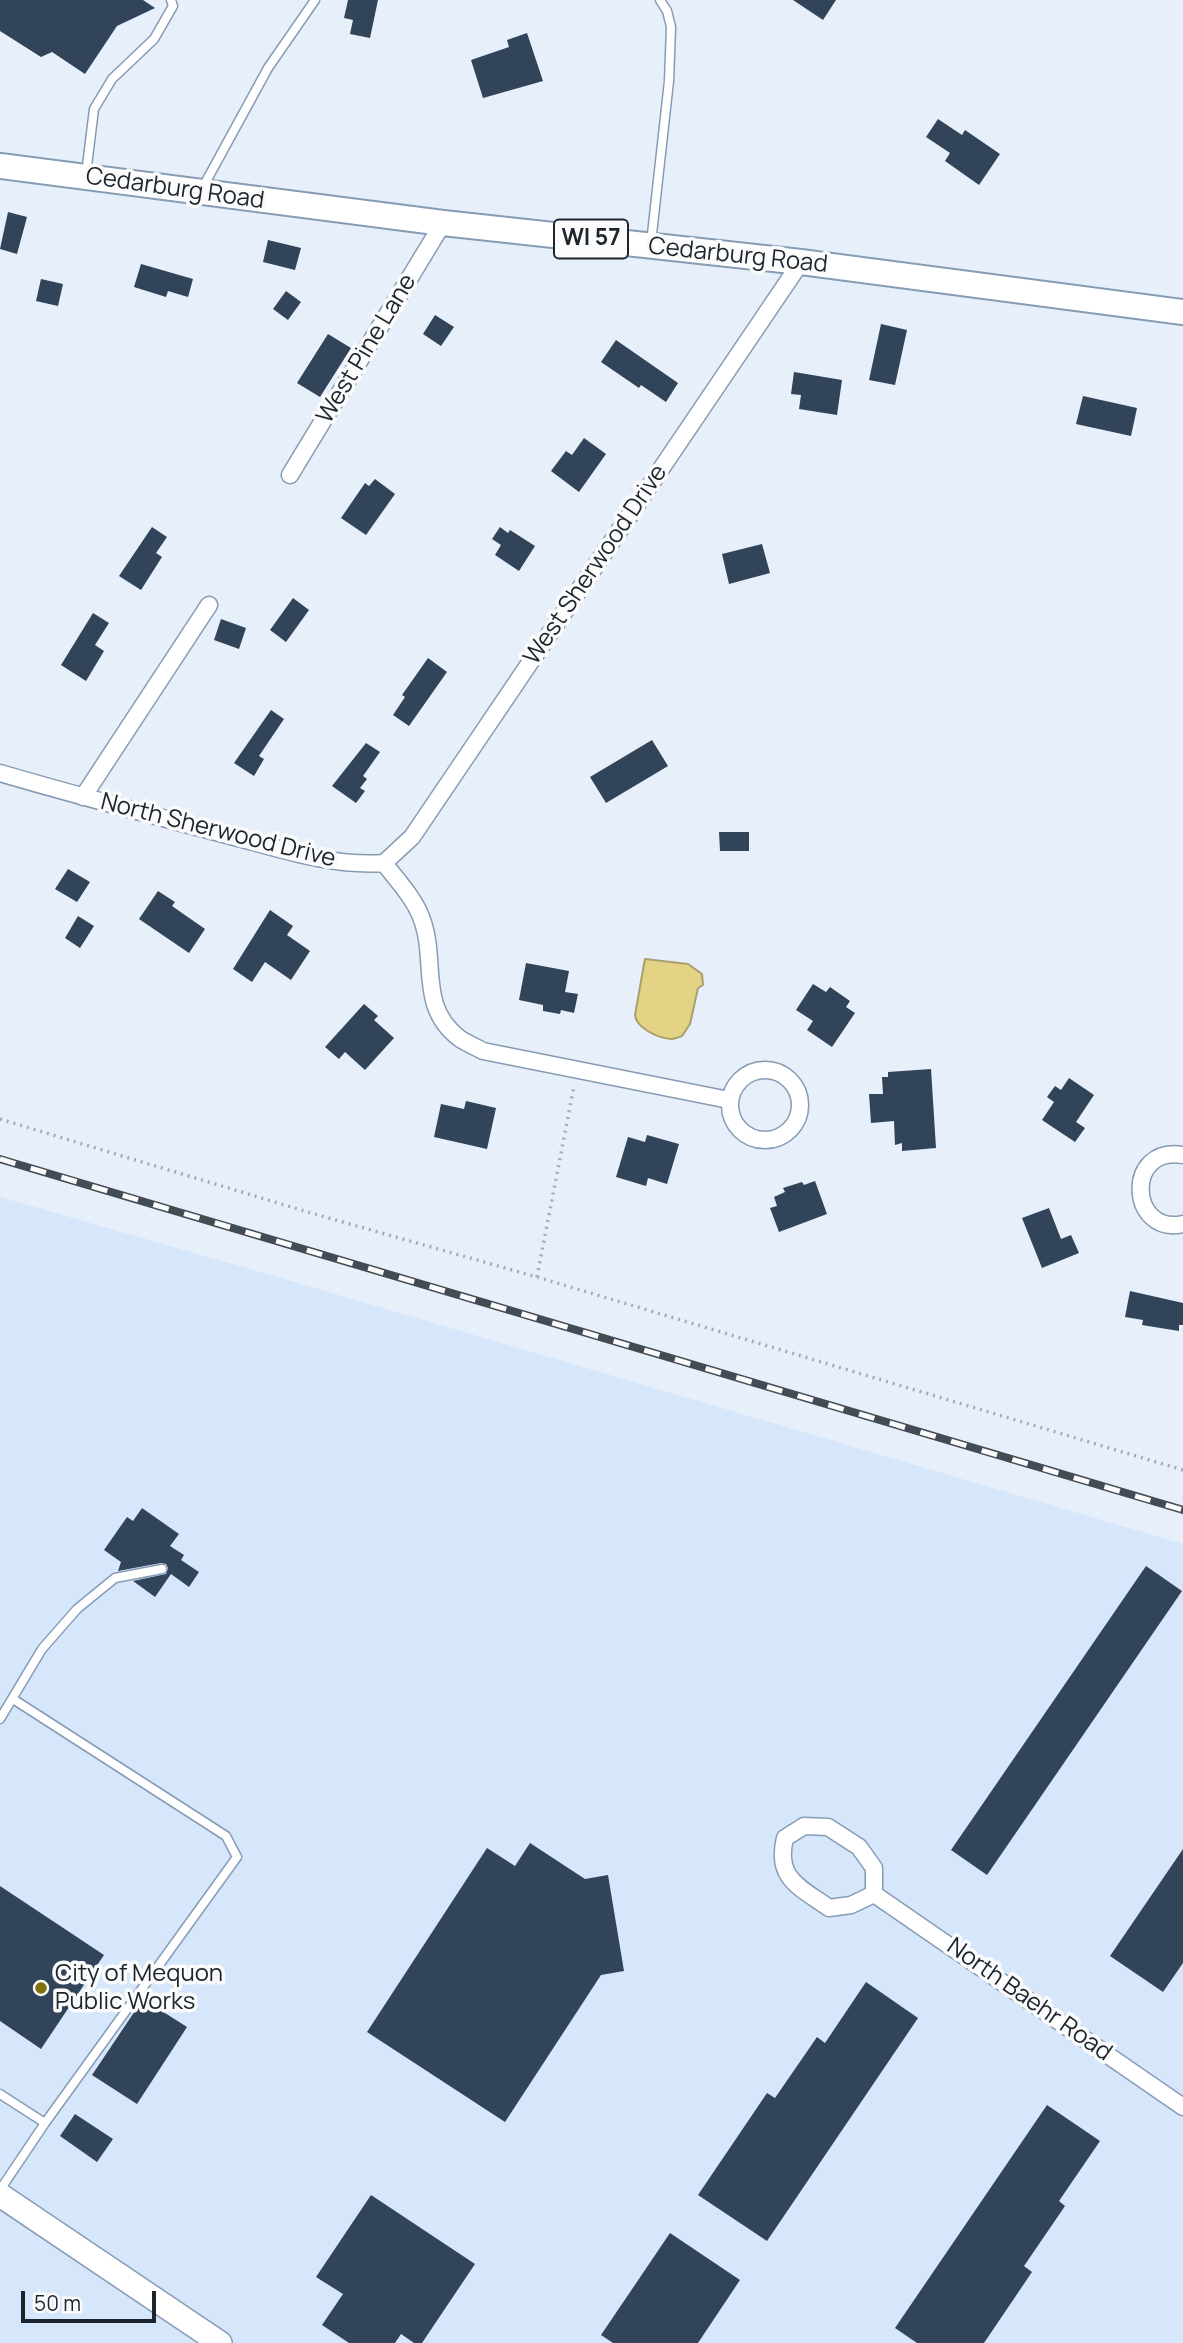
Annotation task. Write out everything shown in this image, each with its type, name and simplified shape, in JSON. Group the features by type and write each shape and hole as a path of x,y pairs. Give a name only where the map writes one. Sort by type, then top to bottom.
{"main road":[{"name":"Cedarburg Road","path":"0,166 443,223 801,262 1183,312"}],"street":[{"name":"West Pine Lane","path":"290,475 443,223"},
{"name":"West Sherwood Drive","path":"384,863 412,838 801,262"},
{"path":"83,797 209,605"},
{"name":"North Sherwood Drive","path":"0,773 318,858 361,865 384,863"},
{"path":"384,863 421,915 429,944 429,986 433,1002 443,1020 459,1038 483,1051 729,1100"},
{"path":"770,1070 790,1080 800,1099 800,1111 788,1132 777,1138 753,1139 742,1133 734,1123 729,1100 739,1080 748,1073 770,1070"},
{"path":"1183,1155 1168,1154 1156,1159 1141,1177 1139,1189 1147,1212 1166,1224 1183,1224"},
{"path":"804,1826 828,1827 859,1847 874,1868 874,1894 851,1905 829,1908 788,1879 781,1853 785,1838 804,1826"},
{"name":"North Baehr Road","path":"874,1894 1183,2107"},
{"path":"0,2193 220,2343"}],"lane":[{"path":"86,177 94,109 112,79 154,39 173,6 171,0"},
{"path":"200,192 268,68 315,0"},
{"path":"651,246 669,81 671,27 667,11 660,0"},
{"path":"0,1719 41,1649 77,1609 115,1578 162,1569"},
{"path":"0,2193 45,2123 237,1857 226,1836 13,1699"},
{"path":"0,2094 45,2123"}],"path":[{"path":"537,1277 577,1070"},
{"path":"0,1119 1183,1470"}],"shaded area":[{"path":"645,959 688,964 702,974 703,985 698,988 690,1024 682,1036 671,1039 660,1037 643,1028 636,1020"},
{"path":"0,1197 1183,1544 1183,2343 0,2343"}],"building":[{"path":"0,0 143,0 155,8 117,26 85,74 52,52 41,57 0,31"},
{"path":"348,0 378,0 370,38 350,34 353,20 344,18"},
{"path":"793,0 836,0 823,20"},
{"path":"527,33 543,81 483,98 471,60 509,47 507,40"},
{"path":"938,119 962,135 965,130 1000,154 979,185 945,161 950,153 926,137"},
{"path":"8,212 27,217 17,254 0,249"},
{"path":"268,240 301,248 295,270 263,262"},
{"path":"141,264 193,279 188,297 168,291 166,297 134,287"},
{"path":"41,279 63,284 58,306 36,301"},
{"path":"286,291 301,302 288,320 273,309"},
{"path":"435,315 454,327 441,346 423,334"},
{"path":"881,324 907,330 895,385 869,380"},
{"path":"328,334 351,348 320,397 297,383"},
{"path":"616,340 678,383 666,402 641,385 639,388 601,362"},
{"path":"794,372 842,380 837,415 799,409 801,395 791,394"},
{"path":"1083,396 1137,408 1131,436 1076,424"},
{"path":"584,438 606,454 579,492 551,471 566,451 572,455"},
{"path":"375,479 395,494 366,535 341,518 365,483 369,486"},
{"path":"152,527 167,537 156,553 162,557 141,590 119,576"},
{"path":"500,527 508,533 510,530 535,546 519,571 495,555 501,545 492,539"},
{"path":"762,544 770,573 729,584 722,554"},
{"path":"293,598 309,610 286,642 270,630"},
{"path":"93,613 109,623 95,645 104,651 86,681 61,665"},
{"path":"221,619 246,628 239,649 214,640"},
{"path":"428,658 447,672 409,726 393,715 405,697 402,695"},
{"path":"271,710 284,719 259,756 264,759 254,776 234,763"},
{"path":"652,740 668,766 606,803 590,777"},
{"path":"366,743 380,752 363,776 367,779 360,788 365,791 356,803 332,786"},
{"path":"719,832 749,832 749,851 720,851"},
{"path":"68,869 90,882 77,902 55,889"},
{"path":"158,891 175,902 172,906 205,929 189,953 139,919"},
{"path":"270,910 293,926 287,935 310,951 291,980 265,962 252,982 233,969"},
{"path":"78,916 94,926 80,948 65,938"},
{"path":"526,963 569,971 565,992 578,994 574,1013 561,1010 560,1014 543,1011 543,1005 519,1000"},
{"path":"813,984 826,992 830,987 850,1001 846,1007 855,1013 832,1047 807,1030 813,1021 796,1010"},
{"path":"364,1004 378,1016 374,1020 394,1038 365,1070 345,1052 339,1059 325,1047"},
{"path":"931,1069 936,1148 902,1151 902,1143 895,1145 894,1121 871,1123 869,1094 883,1094 882,1077 888,1077 888,1072"},
{"path":"1069,1078 1094,1095 1076,1122 1085,1128 1075,1142 1042,1120 1054,1102 1047,1097 1055,1086 1061,1090"},
{"path":"466,1101 496,1108 487,1149 434,1137 441,1104 464,1109"},
{"path":"647,1135 679,1144 667,1184 648,1178 646,1186 616,1177 628,1137 645,1142"},
{"path":"815,1181 827,1214 779,1232 770,1208 777,1206 774,1197 785,1192 783,1188"},
{"path":"1049,1208 1061,1239 1071,1235 1079,1253 1042,1268 1022,1218"},
{"path":"1130,1291 1183,1303 1183,1325 1179,1325 1179,1331 1142,1325 1143,1320 1125,1317"},
{"path":"142,1508 179,1534 170,1546 184,1555 181,1560 199,1572 189,1587 171,1574 155,1597 133,1581 166,1574 166,1564 118,1571 121,1562 104,1550 127,1517 133,1521"},
{"path":"1146,1566 1182,1591 987,1875 951,1850"},
{"path":"530,1843 585,1879 608,1875 624,1971 601,1975 505,2122 367,2032 487,1848 515,1866"},
{"path":"1183,1849 1183,1963 1163,1992 1110,1956"},
{"name":"City of Mequon Public Works","path":"0,1886 104,1955 41,2049 0,2021"},
{"path":"866,1982 918,2018 767,2241 698,2195 767,2093 775,2098 817,2037 825,2043"},
{"path":"143,1999 187,2027 137,2104 92,2075"},
{"path":"1047,2105 1100,2141 1059,2201 1065,2206 1024,2266 1032,2272 984,2343 917,2343 895,2328"},
{"path":"75,2114 113,2139 97,2162 60,2136"},
{"path":"371,2195 475,2264 422,2343 414,2343 401,2334 395,2343 349,2343 322,2325 343,2294 316,2277"},
{"path":"670,2233 740,2280 698,2343 613,2343 601,2335"}],"railway":[{"path":"0,1159 1183,1510"}],"place":[{"name":"City of Mequon Public Works","path":"41,1988"}]}
